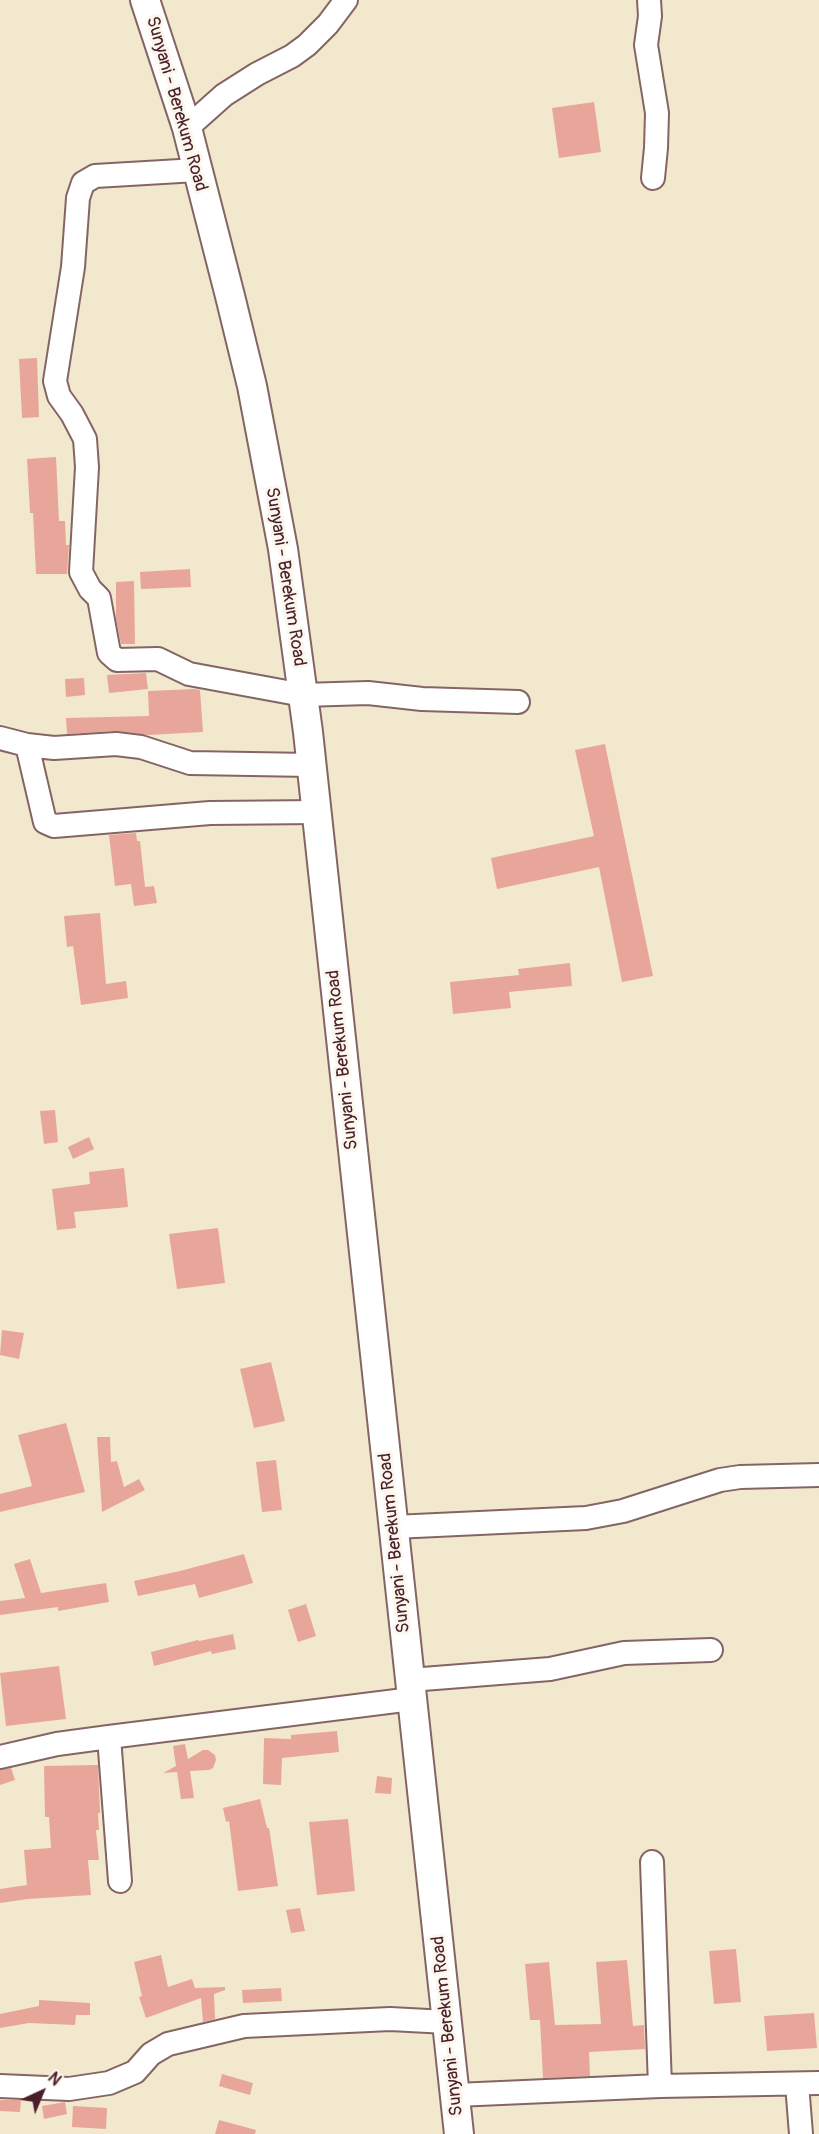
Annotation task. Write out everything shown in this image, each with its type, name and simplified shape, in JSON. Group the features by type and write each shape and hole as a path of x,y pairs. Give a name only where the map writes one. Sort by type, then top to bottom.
{"main road":[{"name":"Sunyani - Berekum Road","path":"146,0 187,128 252,386 283,549 317,813 459,2134"}],"street":[{"path":"649,0 650,16 646,45 657,113 652,178"},
{"path":"187,128 225,94 307,45 328,24 341,2"},
{"path":"197,170 95,176 83,183 78,198 73,267 55,381 58,396 72,414 85,439 87,467 81,572 90,589 99,598 109,653 117,660 158,659 189,674 303,695 368,693 422,699 518,702"},
{"path":"0,738 27,746 54,748 116,744 141,747 190,763 311,765"},
{"path":"27,746 45,822 54,826 210,813 317,813"},
{"path":"394,1527 586,1518 623,1511 720,1480 740,1477 819,1475"},
{"path":"0,1757 57,1744 550,1669 624,1653 711,1650"},
{"path":"109,1737 120,1881"},
{"path":"652,1862 660,2086"},
{"path":"0,2086 69,2089 110,2083 135,2072 151,2054 168,2044 244,2026 390,2019 447,2022"},
{"path":"456,2096 660,2086 808,2083 801,2134"}],"building":[{"path":"594,102 601,152 559,158 552,108"},
{"path":"37,358 39,417 22,418 19,359"},
{"path":"56,457 59,521 65,521 66,545 69,545 67,574 36,574 27,459"},
{"path":"190,569 191,587 141,589 140,572"},
{"path":"134,581 135,644 121,644 116,619 116,582"},
{"path":"146,673 148,689 109,693 107,675"},
{"path":"84,678 85,695 66,697 65,679"},
{"path":"200,690 203,732 148,735 115,731 67,734 66,718 149,716 148,691"},
{"path":"605,744 653,976 622,982 599,867 497,889 491,858 594,836 575,750"},
{"path":"136,833 137,841 140,841 145,887 154,886 157,903 134,906 131,884 115,886 109,835"},
{"path":"100,913 106,984 126,981 128,998 81,1005 73,946 67,947 64,916"},
{"path":"570,963 572,986 509,992 511,1008 453,1014 450,982 519,975 518,969"},
{"path":"55,1110 58,1142 44,1144 40,1111"},
{"path":"89,1137 94,1149 73,1159 68,1147"},
{"path":"124,1168 128,1207 74,1212 76,1228 57,1230 52,1189 90,1184 89,1172"},
{"path":"218,1228 225,1283 177,1289 169,1234"},
{"path":"2,1330 24,1333 19,1359 0,1355"},
{"path":"271,1362 285,1421 254,1428 240,1369"},
{"path":"66,1423 85,1492 0,1512 0,1494 32,1486 18,1435"},
{"path":"97,1437 110,1437 111,1462 117,1461 124,1487 139,1479 145,1490 102,1512"},
{"path":"276,1460 282,1510 262,1512 256,1462"},
{"path":"244,1554 253,1583 199,1598 195,1584 138,1596 134,1581"},
{"path":"30,1559 41,1593 106,1583 109,1602 58,1611 58,1607 0,1615 0,1601 25,1598 14,1564"},
{"path":"306,1604 316,1636 298,1642 288,1610"},
{"path":"233,1634 236,1649 212,1654 211,1651 154,1666 151,1652"},
{"path":"59,1666 66,1719 6,1726 0,1673"},
{"path":"337,1731 339,1752 282,1758 281,1785 263,1784 264,1738 291,1739 291,1735"},
{"path":"185,1744 188,1759 203,1750 208,1750 215,1755 216,1760 213,1768 209,1770 190,1771 194,1798 181,1799 177,1772 163,1773 176,1766 173,1746"},
{"path":"98,1765 100,1813 98,1813 99,1830 96,1830 99,1860 88,1860 91,1895 0,1903 0,1889 27,1885 24,1850 51,1848 49,1817 45,1817 44,1766"},
{"path":"11,1768 15,1780 0,1785 0,1770"},
{"path":"377,1776 392,1778 391,1794 375,1793"},
{"path":"260,1799 267,1828 269,1828 278,1886 238,1891 229,1821 226,1822 223,1808"},
{"path":"348,1819 355,1891 317,1895 309,1822"},
{"path":"300,1908 305,1931 291,1933 286,1910"},
{"path":"736,1949 741,2002 714,2004 709,1951"},
{"path":"161,1955 168,1987 192,1979 195,1988 225,1987 225,1990 214,1994 215,2019 203,2022 201,1998 146,2018 139,1997 142,1996 134,1962"},
{"path":"627,1960 633,2026 644,2025 645,2049 589,2052 590,2076 543,2078 540,2020 530,2020 525,1964 549,1962 555,2025 601,2024 596,1962"},
{"path":"281,1988 282,2001 243,2003 242,1990"},
{"path":"39,2000 90,2003 90,2015 76,2015 75,2025 29,2023 0,2028 0,2014 39,2006"},
{"path":"814,2013 817,2048 767,2051 764,2016"},
{"path":"222,2074 253,2083 250,2095 219,2086"},
{"path":"0,2100 21,2100 20,2112 0,2111"},
{"path":"65,2102 67,2114 44,2119 42,2106"},
{"path":"73,2106 107,2108 106,2129 72,2127"},
{"path":"219,2120 256,2130 255,2134 215,2134"}]}
